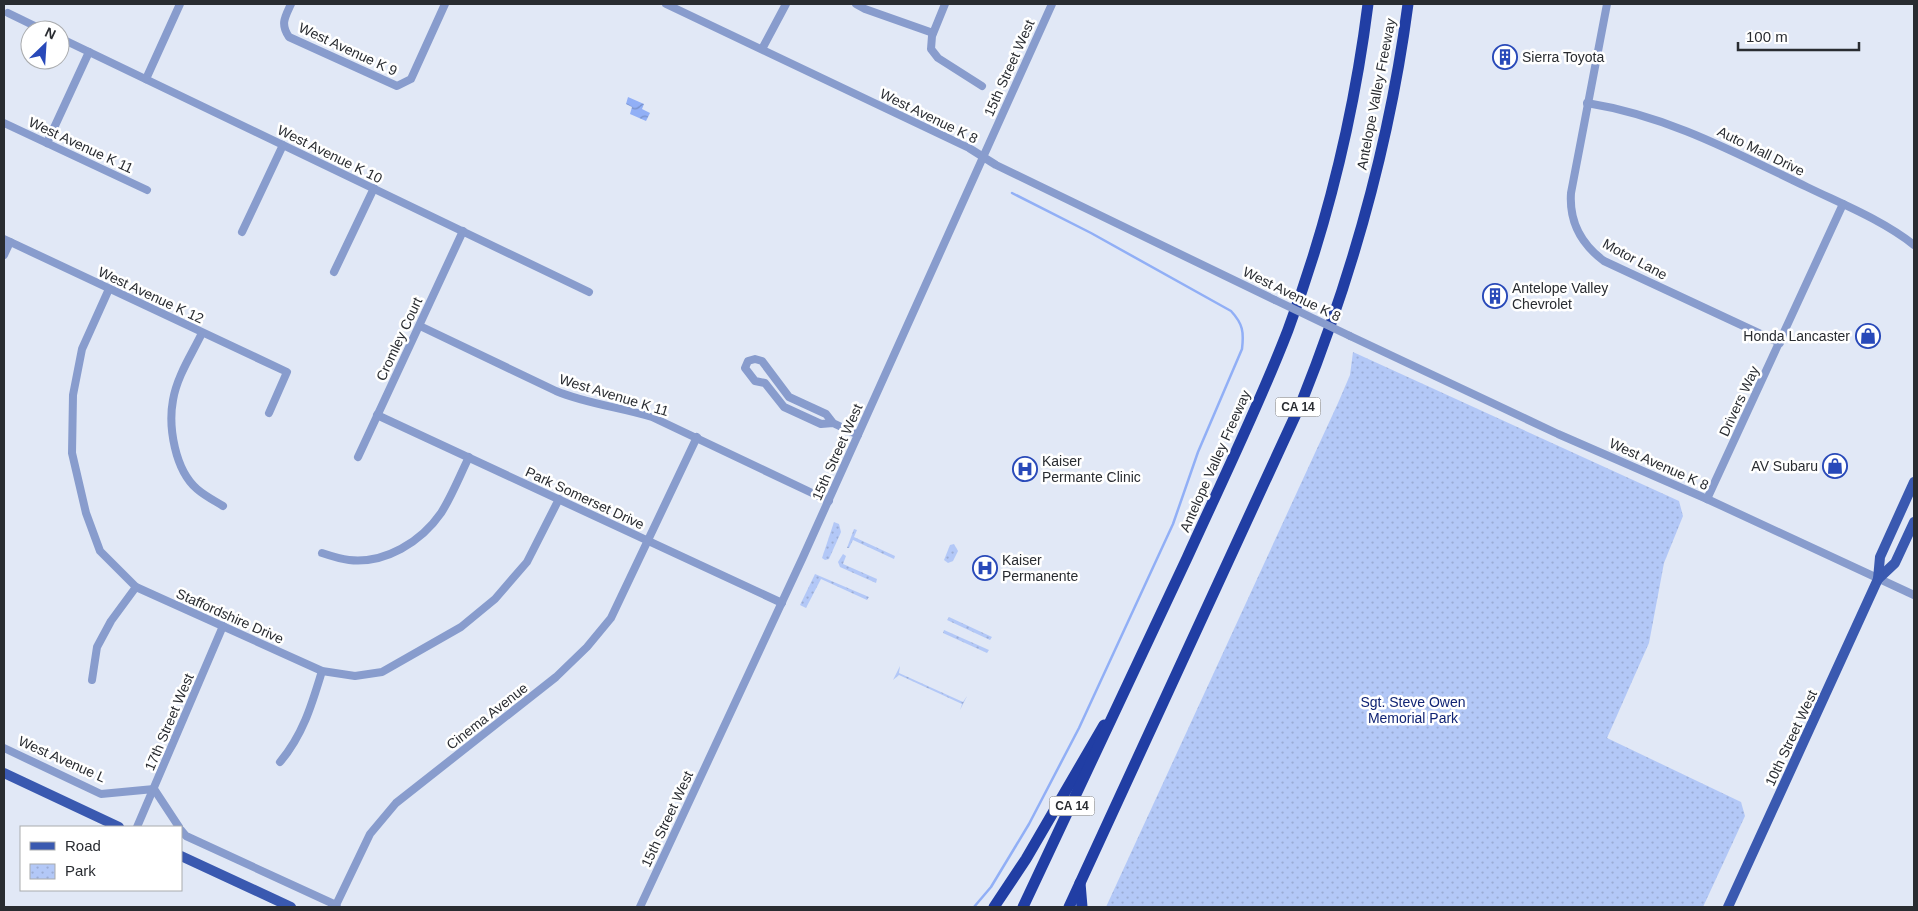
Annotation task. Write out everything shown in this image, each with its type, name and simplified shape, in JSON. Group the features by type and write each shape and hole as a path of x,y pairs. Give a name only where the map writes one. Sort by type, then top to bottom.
{"highway":[{"name":"Antelope Valley Freeway","path":"1023,907 1120,704 1259,400 1288,330 1331,195 1350,116 1368,4"},
{"name":"Antelope Valley Freeway","path":"1069,907 1302,401 1324,345 1366,214 1387,128 1408,4"},
{"path":"994,907 1026,860 1098,733 1120,704"},
{"path":"1080,883 1082,907"}],"main road":[{"name":"10th Street West","path":"1728,907 1878,579 1880,557 1914,482"},
{"name":"10th Street West","path":"1878,579 1895,563 1912,526 1914,514"},
{"path":"4,774 117,826"},
{"path":"182,856 291,907"}],"street":[{"path":"146,79 180,4"},
{"name":"West Avenue K 9","path":"291,4 283,22 284,30 289,37 397,86 403,85 411,79 445,4"},
{"name":"West Avenue K 8","path":"666,4 1350,336 1558,434 1707,499 1914,595"},
{"path":"762,49 786,4"},
{"path":"856,4 865,9 934,33"},
{"path":"945,4 934,33 931,49 938,58 982,86"},
{"name":"15th Street West","path":"640,907 782,603 1052,4"},
{"name":"Motor Lane","path":"1607,4 1587,103 1570,203 1576,229 1587,246 1604,261 1780,343"},
{"path":"8,13 22,20"},
{"name":"West Avenue K 10","path":"70,43 589,292"},
{"path":"47,143 89,52"},
{"name":"Auto Mall Drive","path":"1587,103 1643,115 1701,135 1888,226 1914,245"},
{"name":"West Avenue K 11","path":"4,123 147,190"},
{"path":"242,232 283,145"},
{"path":"334,272 374,188"},
{"name":"Drivers Way","path":"1707,499 1843,204"},
{"name":"Cromley Court","path":"358,456 463,231"},
{"path":"4,255 7,241"},
{"name":"West Avenue K 12","path":"7,241 287,372 270,413"},
{"name":"Staffordshire Drive","path":"109,289 82,349 73,395 72,453 86,513 100,551 136,587 322,671 355,676 382,672 461,627 495,598 528,562 559,499"},
{"name":"West Avenue K 11","path":"420,326 556,391 579,400 652,417 697,437 828,502"},
{"path":"202,333 182,373 173,400 175,444 181,466 196,488 223,506"},
{"path":"833,423 821,424 784,407 765,383 756,381 746,364 755,359 762,361 789,397 826,414 833,423 858,434"},
{"path":"765,383 773,374"},
{"name":"Park Somerset Drive","path":"377,415 782,603"},
{"name":"Cinema Avenue","path":"337,906 370,834 396,803 556,677 587,647 611,618 697,437"},
{"path":"322,554 349,560 371,559 394,552 414,542 431,526 442,511 469,457"},
{"path":"92,680 97,647 111,621 136,587"},
{"name":"17th Street West","path":"137,826 223,626"},
{"path":"280,762 293,747 310,714 322,671"},
{"name":"West Avenue L","path":"4,748 101,794 154,789"},
{"path":"154,789 179,826"},
{"path":"182,831 186,836 337,906"}],"green space":[{"name":"Sgt. Steve Owen Memorial Park","path":"1353,352 1679,501 1683,516 1664,563 1649,643 1607,738 1741,802 1745,816 1703,907 1106,907 1338,403 1350,375"},
{"path":"834,522 839,524 841,532 829,559 825,560 822,558"},
{"path":"854,529 857,530 854,537 895,556 894,559 853,540 849,548 847,548"},
{"path":"954,544 958,551 953,561 948,563 944,560 950,545"},
{"path":"843,554 846,556 843,564 877,579 876,583 840,567 838,562"},
{"path":"815,574 869,597 867,600 821,579 806,608 800,605"},
{"path":"949,617 992,637 990,640 947,620"},
{"path":"944,630 989,650 987,653 943,633"},
{"path":"900,666 899,673 963,702 967,696 960,710 962,704 899,675 893,680"}],"water":[{"path":"628,97 644,104 642,109 650,113 646,121 630,114 632,107 626,104"}],"waterway":[{"path":"974,907 991,887 1029,824 1079,728 1173,524 1198,452 1243,343 1243,333 1240,324 1231,311 1091,233 1012,193"}],"place":[{"name":"Sierra Toyota","path":"1505,57"},
{"name":"Antelope Valley Chevrolet","path":"1495,296"},
{"name":"Honda Lancaster","path":"1868,336"},
{"name":"AV Subaru","path":"1835,466"},
{"name":"Kaiser Permante Clinic","path":"1025,469"},
{"name":"Kaiser Permanente","path":"985,568"}]}
